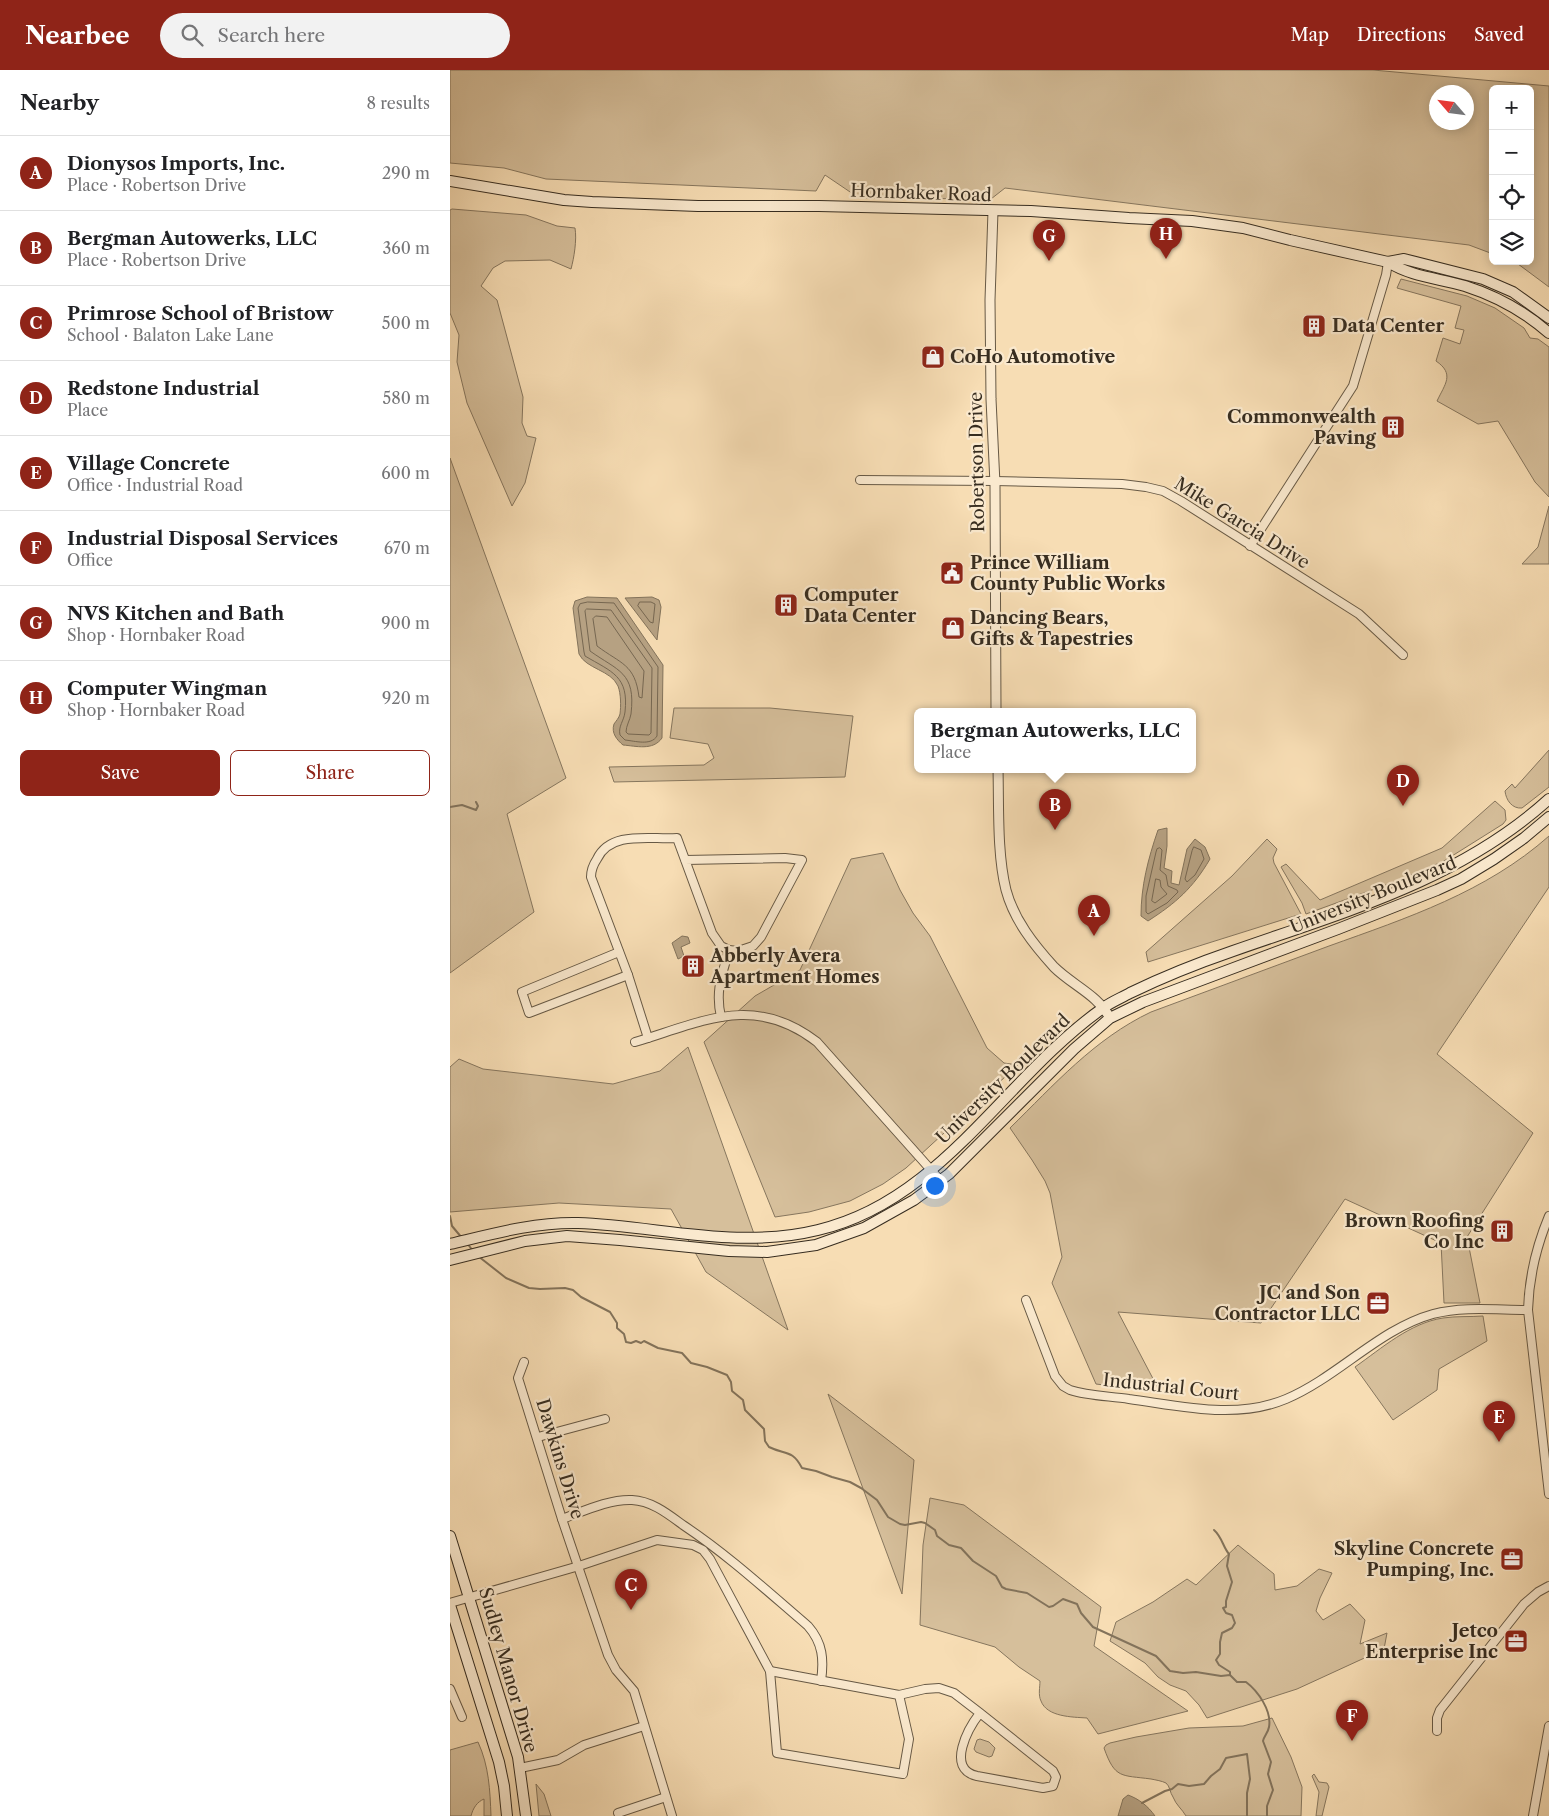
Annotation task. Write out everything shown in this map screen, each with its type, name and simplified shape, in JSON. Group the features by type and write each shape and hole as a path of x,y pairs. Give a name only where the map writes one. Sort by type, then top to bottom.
{"main road":[{"name":"Hornbaker Road","path":"450,181 555,199 592,202 698,206 819,206 1031,211 1222,224 1388,262 1402,271 1463,286 1496,298 1524,314 1549,333"},
{"name":"Hornbaker Road","path":"1388,262 1404,259 1482,279 1519,295 1549,318"},
{"name":"University Boulevard","path":"452,1244 517,1228 576,1223 735,1238 765,1239 820,1230 842,1223 892,1200 932,1170 954,1150 1050,1051 1104,1006 1153,982 1213,958 1308,926 1422,883 1483,850 1522,822 1549,799"},
{"name":"University Boulevard","path":"450,1260 525,1241 568,1236 729,1252 767,1252 816,1245 864,1228 914,1200 949,1174 1074,1049 1110,1018 1169,992 1437,890 1494,859 1524,838 1549,817"},
{"name":"Sudley Manor Drive","path":"450,1536 518,1757 526,1816"},
{"name":"Sudley Manor Drive","path":"450,1604 499,1762 507,1816"}],"street":[{"name":"Robertson Drive","path":"993,211 990,296 996,708"},
{"path":"1250,546 1353,386 1384,284 1388,262"},
{"name":"Mike Garcia Drive","path":"860,480 994,480 1146,486 1163,491 1359,614 1403,654"},
{"path":"998,773 1001,865 1006,891 1013,909 1030,939 1056,969 1104,1006 1110,1018"},
{"path":"648,1038 628,974 591,878 591,870 599,854 608,846 624,840 677,838 685,860 712,933 722,946 729,950 743,950 756,942 802,860 785,858 685,860"},
{"path":"720,1017 717,1000 718,988 729,950"},
{"path":"619,952 522,992 530,1013 628,974"},
{"path":"635,1042 720,1017 742,1014 760,1015 781,1021 801,1030 817,1042 940,1180"},
{"path":"1549,1216 1535,1253 1528,1310 1545,1430 1549,1494"},
{"name":"Industrial Court","path":"1026,1300 1055,1376 1063,1386 1070,1390 1173,1405 1236,1410 1268,1405 1300,1392 1403,1326 1432,1315 1466,1309 1528,1310"},
{"name":"Dawkins Drive","path":"524,1362 518,1378 538,1437 562,1519 608,1655 616,1670 634,1690 672,1816"},
{"path":"538,1437 605,1419"},
{"path":"562,1519 620,1500 643,1502 663,1511 715,1547 808,1626 821,1648 823,1657 821,1681"},
{"path":"450,1604 579,1566 657,1540 689,1544 699,1547 706,1553 770,1671 777,1753 903,1774 909,1739 899,1695"},
{"path":"1437,1731 1437,1718 1440,1710 1524,1604 1538,1592 1549,1586"},
{"path":"770,1671 899,1695 939,1688 954,1693 980,1712 1053,1771 1056,1777 1053,1786 1043,1788 974,1775 967,1771 962,1761 962,1747 967,1732 980,1712"},
{"path":"450,1689 462,1717"},
{"path":"520,1768 558,1760 584,1745 644,1726"},
{"path":"1534,1816 1549,1726"},
{"path":"618,1813 666,1797"}],"shaded area":[{"path":"450,70 1373,70 1549,86 1549,287 1519,265 1534,265 1534,85 1489,85 1489,252 1469,245 1005,188 991,199 859,198 825,175 816,191 546,179 504,168 450,163"},
{"path":"450,210 526,215 557,226 575,228 575,249 571,269 550,260 505,261 493,268 481,286 497,300 523,397 522,423 527,436 536,438 525,483 512,506 467,403 457,362 459,335 450,313"},
{"path":"1401,279 1467,296 1495,308 1524,328 1530,338 1538,339 1549,347 1549,497 1535,482 1498,421 1478,424 1437,401 1447,375 1442,366 1436,361 1443,338 1460,344 1464,330 1455,328 1461,306 1397,288"},
{"path":"450,458 566,778 507,814 534,912 450,973"},
{"path":"1549,506 1549,564 1522,564 1538,547"},
{"path":"674,708 770,708 853,716 845,777 614,782 609,767 704,765 714,758 708,744 670,738"},
{"path":"1549,750 1549,787 1522,808 1515,807 1508,801 1505,791 1512,784 1515,788"},
{"path":"1495,801 1505,810 1506,820 1503,824 1444,861 1402,879 1306,914 1302,903 1281,867 1286,864 1320,900 1442,848"},
{"path":"1549,836 1549,887 1437,1054 1533,1133 1467,1237 1480,1303 1444,1303 1441,1243 1345,1199 1261,1323 1118,1312 1160,1392 1096,1384 1052,1283 1062,1257 1050,1193 1045,1181 1010,1128 1093,1049 1130,1023 1151,1012 1445,902 1499,873 1525,856"},
{"path":"1267,839 1277,849 1273,858 1274,863 1301,914 1148,962 1146,952 1232,876"},
{"path":"883,853 913,913 930,936 987,1048 1004,1063 1018,1065 906,1168 883,1184 850,1201 809,1212 775,1217 704,1042 755,996 800,970 851,859"},
{"path":"688,1047 788,1330 706,1272 671,1209 559,1203 450,1212 450,1067 459,1059 483,1069 613,1084 660,1071"},
{"path":"1483,1316 1487,1341 1439,1369 1437,1390 1393,1420 1355,1367 1397,1337 1419,1325 1443,1318"},
{"path":"828,1394 914,1460 902,1594"},
{"path":"930,1498 964,1505 1101,1607 1094,1646 1188,1711 1098,1734 1087,1718 1061,1715 1054,1713 1044,1706 1039,1694 1040,1681 995,1647 920,1625 923,1545"},
{"path":"1238,1545 1274,1574 1275,1590 1297,1586 1319,1569 1332,1573 1316,1611 1323,1620 1350,1604 1365,1620 1360,1644 1387,1633 1384,1649 1297,1689 1207,1718 1199,1705 1186,1691 1170,1685 1158,1677 1145,1663 1110,1641 1116,1622 1153,1602 1187,1579 1196,1585"},
{"path":"1272,1718 1291,1757 1302,1787 1301,1816 1186,1816 1166,1783 1120,1774 1112,1765 1104,1748 1110,1743 1136,1737 1189,1728 1243,1726"},
{"path":"977,1740 989,1742 995,1748 992,1756 989,1757 976,1752 974,1749"},
{"path":"478,1742 487,1769 491,1816 484,1816 484,1799 479,1802 471,1816 450,1816 450,1750"},
{"path":"1314,1774 1319,1782 1327,1783 1329,1787 1322,1816 1316,1816 1319,1792 1312,1776"},
{"path":"536,1784 544,1794 551,1816 539,1816"}],"water":[{"path":"587,597 617,598 663,665 662,738 654,745 644,747 623,745 615,736 613,727 620,715 621,707 618,686 610,676 587,663 579,654 573,608 575,601"},
{"path":"652,597 659,600 661,607 657,640 625,598"},
{"path":"1167,828 1164,868 1172,871 1171,883 1179,885 1187,849 1195,839 1205,847 1210,859 1183,894 1148,921 1141,916 1142,894 1146,873 1158,830"},
{"path":"682,936 688,937 690,943 681,947 684,956 678,959 672,943"},
{"path":"1128,1795 1143,1803 1155,1816 1118,1816 1123,1799"}],"waterway":[{"path":"450,807 462,805 476,810 478,806 476,802"},
{"path":"450,1216 452,1226 462,1238"},
{"path":"467,1243 473,1251"},
{"path":"478,1256 506,1278 529,1288 565,1288 573,1290 581,1297 610,1312 617,1323 617,1328 624,1334 626,1342 636,1341 641,1343 644,1341 658,1348 682,1353 691,1363 727,1375 731,1382 732,1391 743,1400 745,1410 764,1429 765,1441 769,1447 788,1453 795,1458 802,1468 850,1482 861,1488 877,1500 888,1517 900,1524 925,1523 935,1530 937,1536 949,1545 961,1548 973,1561 996,1576 1002,1587 1027,1593 1049,1607 1063,1599 1077,1604 1081,1613 1093,1627 1156,1656 1170,1671 1196,1672 1221,1676 1230,1675 1237,1682 1246,1682 1263,1702 1268,1714 1268,1729 1263,1741 1271,1762 1268,1774 1273,1790 1267,1806 1267,1816"},
{"path":"1214,1530 1229,1554 1227,1566 1232,1582 1226,1607 1223,1608 1226,1613 1232,1615 1235,1623 1232,1628 1222,1633 1220,1654 1216,1660 1219,1665 1230,1672 1230,1675"},
{"path":"1142,1803 1172,1789 1178,1784 1189,1786 1204,1784 1220,1769 1226,1758 1247,1754 1250,1779 1247,1793 1247,1816"}],"place":[{"name":"Computer Wingman","path":"1166,259"},
{"name":"NVS Kitchen and Bath","path":"1049,261"},
{"name":"Data Center","path":"1314,326"},
{"name":"CoHo Automotive","path":"933,357"},
{"name":"Commonwealth Paving","path":"1393,427"},
{"name":"Prince William County Public Works","path":"952,573"},
{"name":"Computer Data Center","path":"786,605"},
{"name":"Dancing Bears, Gifts & Tapestries","path":"953,628"},
{"name":"Redstone Industrial","path":"1403,806"},
{"name":"Bergman Autowerks, LLC","path":"1055,830"},
{"name":"Dionysos Imports, Inc.","path":"1094,936"},
{"name":"Abberly Avera Apartment Homes","path":"693,966"},
{"name":"Brown Roofing Co Inc","path":"1502,1231"},
{"name":"JC and Son Contractor LLC","path":"1378,1303"},
{"name":"Village Concrete","path":"1499,1442"},
{"name":"Skyline Concrete Pumping, Inc.","path":"1512,1559"},
{"name":"Primrose School of Bristow","path":"631,1610"},
{"name":"Jetco Enterprise Inc","path":"1516,1641"},
{"name":"Industrial Disposal Services","path":"1352,1741"}]}
